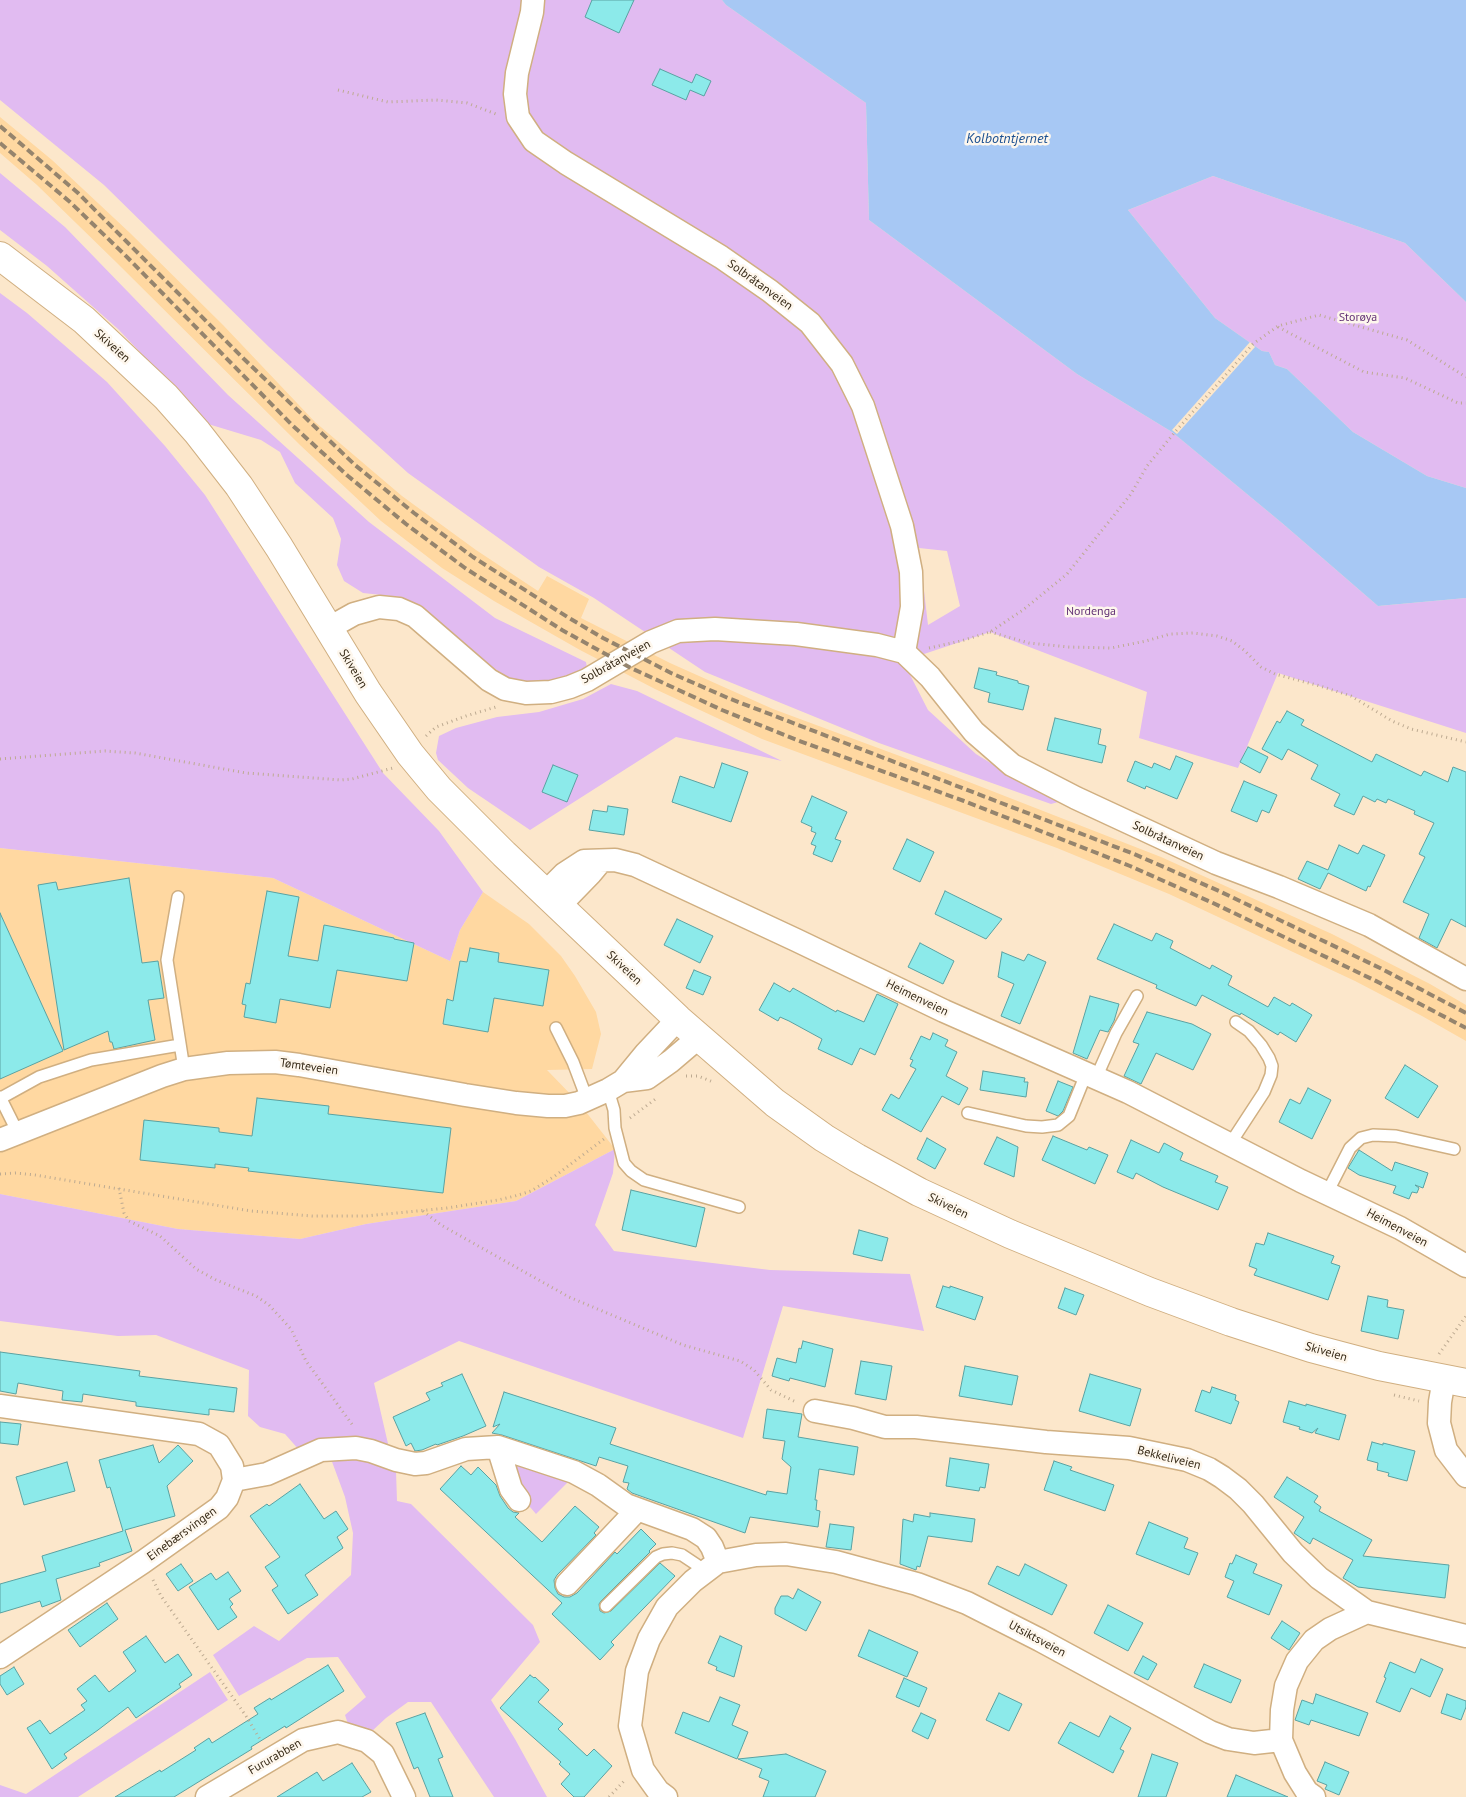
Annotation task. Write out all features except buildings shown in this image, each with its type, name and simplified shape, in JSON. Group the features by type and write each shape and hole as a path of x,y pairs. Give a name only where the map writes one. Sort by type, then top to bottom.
{"main road":[{"name":"Skiveien","path":"0,256 84,320 173,404 198,432 239,486 279,547 368,694 410,754 444,795 551,900 698,1038 775,1103 824,1138 889,1176 979,1221 1150,1292 1268,1334 1344,1357 1449,1373"}],"street":[{"name":"Solbråtanveien","path":"533,0 532,12 517,72 515,94 518,117 534,141 566,163 721,257 770,291 810,323 842,364 863,406 902,526 911,572 912,607 904,652"},
{"name":"Solbråtanveien","path":"329,628 354,614 378,608 399,609 415,616 489,680 505,689 526,693 550,692 570,687 587,680 651,642 678,631 715,629 796,634 878,645 904,652 930,677 974,732 1012,765 1076,798 1216,863 1369,925 1466,979"},
{"name":"Heimenveien","path":"551,900 591,873 601,861 624,862 646,870 788,936 944,1012 1128,1092 1400,1228 1466,1266"},
{"name":"Tømteveien","path":"616,1086 678,1019"},
{"name":"Tømteveien","path":"9,1136 141,1083 184,1069 228,1063 275,1062 337,1070 465,1096 516,1103 566,1106 616,1086 647,1078 698,1038"},
{"path":"1449,1373 1440,1402 1439,1423 1446,1450 1466,1476"},
{"path":"0,1406 199,1434 220,1445 232,1466 234,1480 267,1474 321,1450 356,1448 415,1464 426,1463 466,1449 498,1447 574,1472 626,1505 701,1534 712,1547 710,1568 667,1607 649,1639 637,1671 630,1726 643,1770 658,1791 666,1797"},
{"name":"Bekkeliveien","path":"815,1411 885,1427 916,1427 1046,1442 1129,1448 1187,1460 1222,1476 1238,1489 1253,1504 1293,1553 1319,1578 1367,1612 1466,1636"},
{"path":"498,1447 511,1489 519,1500"},
{"name":"Einebærsvingen","path":"0,1657 143,1562 218,1508 227,1498 234,1480"},
{"path":"567,1584 637,1510"},
{"name":"Utsiktsveien","path":"710,1568 756,1555 786,1554 836,1562 917,1584 967,1603 1040,1640 1210,1732 1228,1739 1254,1743 1281,1740"},
{"path":"1314,1797 1307,1792 1295,1773 1281,1740 1282,1710 1286,1686 1297,1661 1314,1640 1367,1612"},
{"name":"Fururabben","path":"207,1797 303,1740 338,1732 367,1741 383,1754 404,1797"}],"lane":[{"path":"178,898 167,960 184,1069"},
{"path":"968,1114 1026,1126 1058,1125 1070,1116 1137,996"},
{"path":"1230,1144 1264,1092 1272,1075 1272,1066 1261,1045 1249,1031 1236,1022"},
{"path":"556,1028 573,1062 587,1099"},
{"path":"9,1136 0,1097 39,1077 91,1060 180,1045"},
{"path":"616,1086 615,1128 624,1163 631,1171 644,1180 739,1207"},
{"path":"1327,1193 1350,1148 1361,1138 1372,1135 1396,1136 1454,1149"},
{"path":"606,1606 656,1557 663,1554 682,1555 696,1565 710,1568"}],"path":[{"path":"338,90 388,102 436,100 467,103 503,118 518,117"},
{"path":"904,652 961,641 990,632 1023,610 1068,574 1131,494 1147,466 1175,432 1253,344 1278,326 1319,315 1407,340 1466,377"},
{"path":"1278,326 1364,372 1405,378 1458,403 1466,403"},
{"path":"990,632 1029,643 1069,647 1111,648 1170,634 1193,633 1217,636 1232,641 1244,650 1261,668 1275,674 1351,696 1392,721 1411,729 1466,742"},
{"path":"0,759 105,751 135,753 246,773 341,780 352,779 393,768 410,754 422,738 436,727 500,706 526,693"},
{"path":"683,1076 698,1076 716,1084"},
{"path":"0,1174 25,1174 244,1210 282,1214 340,1217 422,1210 498,1200 531,1191 555,1176 615,1128 661,1095"},
{"path":"119,1188 124,1213 129,1221 160,1236 196,1269 216,1280 256,1296 269,1306 290,1329 306,1360 322,1384 350,1419 356,1436 356,1448"},
{"path":"422,1210 441,1226 569,1297 683,1345 740,1360 754,1370 771,1390 815,1411"},
{"path":"1449,1373 1441,1353 1466,1316"},
{"path":"1388,1392 1420,1401"},
{"path":"143,1562 161,1596 246,1716 272,1758"}],"shaded area":[{"path":"0,117 52,160 130,233 223,325 315,422 402,496 476,550 538,591 547,576 589,599 581,618 670,663 773,709 951,775 1161,857 1332,934 1430,984 1466,1005 1466,1041 1355,981 1169,894 1057,848 762,739 655,689 580,650 494,601 442,568 381,521 300,445 37,185 0,153"},
{"path":"0,848 273,878 450,961 460,930 483,892 529,924 561,956 596,1012 601,1034 592,1069 547,1070 579,1103 615,1149 516,1201 366,1224 300,1239 178,1229 0,1194"}],"green space":[{"name":"Nordenga","path":"0,0 722,0 726,5 866,103 869,220 1077,374 1172,432 1378,606 1466,598 1466,733 1278,673 1238,768 1139,738 1147,692 990,632 903,661 928,710 976,754 1031,788 1062,801 1051,804 879,743 705,672 594,598 539,567 408,473 269,347 104,185 0,100","holes":["919,548 947,551 960,606 928,625"]},
{"path":"0,173 65,227 228,395 369,522 495,618 586,662 587,668 569,679 539,683 512,680 474,655 432,618 401,597 363,593 344,581 337,565 341,539 333,518 295,483 280,452 261,440 208,424 118,329 47,266 0,230"},
{"name":"Storøya","path":"1213,176 1405,243 1466,302 1466,488 1427,476 1353,432 1287,369 1275,365 1269,352 1262,351 1215,318 1128,210"},
{"path":"0,293 27,313 107,382 165,446 205,495 383,773 439,831 483,892 460,930 450,961 273,878 0,848"},
{"path":"611,684 637,691 782,761 676,737 530,830 468,788 438,760 436,753 439,736 456,728 497,717 539,712 583,699"},
{"path":"615,1149 613,1173 595,1225 614,1251 770,1270 910,1274 924,1331 783,1306 743,1438 459,1341 374,1383 389,1448 300,1451 285,1434 260,1427 248,1416 249,1370 156,1335 118,1336 0,1321 0,1194 178,1229 300,1239 366,1224 516,1201"},
{"path":"511,1454 573,1477 536,1514 524,1500"},
{"path":"366,1458 396,1471 397,1501 411,1504 533,1625 540,1642 491,1700 547,1797 494,1797 431,1702 408,1702 371,1732 348,1724 345,1715 366,1697 338,1657 307,1658 239,1696 213,1655 254,1626 279,1641 351,1575 353,1533 345,1497 331,1459"},
{"path":"210,1672 228,1700 78,1797 0,1797 0,1785 26,1794"}],"water":[{"name":"Kolbotntjernet","path":"722,0 1466,0 1466,302 1405,243 1213,176 1128,210 1215,318 1262,351 1269,352 1275,365 1287,369 1353,432 1427,476 1466,488 1466,598 1378,606 1172,432 1077,374 869,220 866,103 726,5"}],"pier":[{"path":"1250,342 1255,347 1177,434 1172,430"}],"railway":[{"path":"0,126 78,193 244,359 355,465 414,513 473,557 569,618 671,673 728,698 1134,854 1219,891 1380,968 1466,1013"},
{"path":"0,143 70,202 125,255 292,425 348,476 406,524 465,568 562,630 631,668 722,710 1130,866 1213,903 1374,980 1466,1028"}]}
